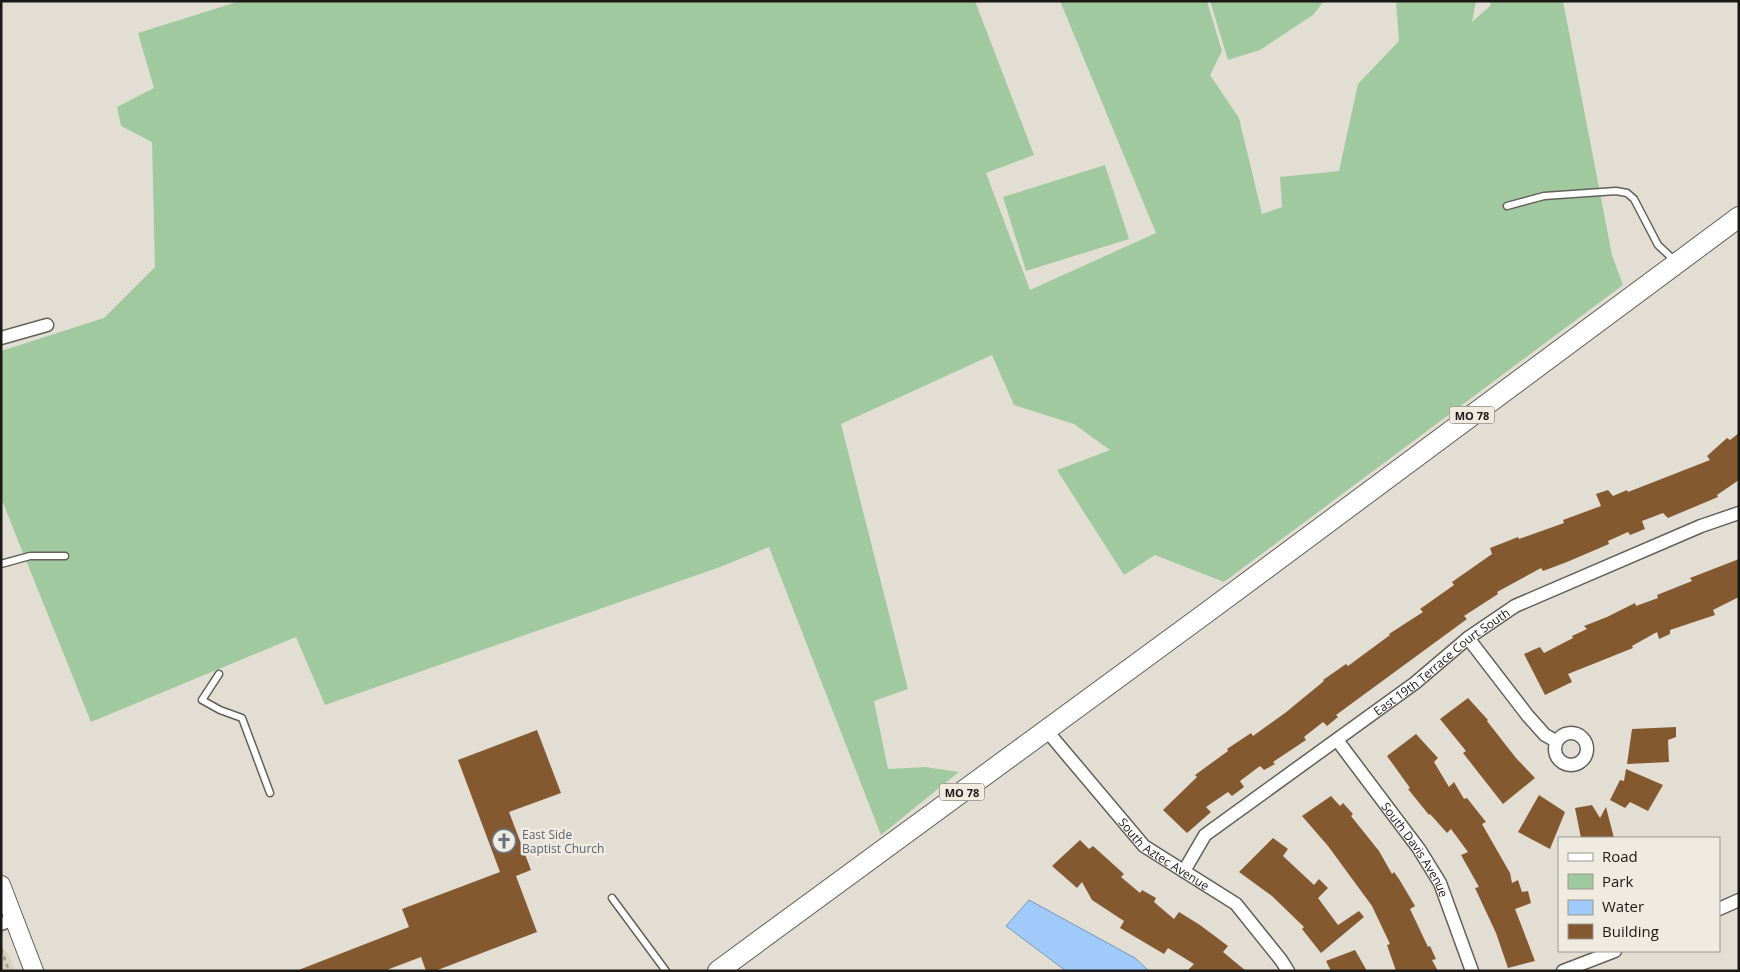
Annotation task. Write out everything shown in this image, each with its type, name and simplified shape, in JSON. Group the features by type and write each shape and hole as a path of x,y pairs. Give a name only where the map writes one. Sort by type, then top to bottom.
{"main road":[{"name":"MO 78","path":"718,971 1047,731 1739,217"},
{"path":"1,886 8,922 34,971"}],"street":[{"path":"1,338 47,325"},
{"name":"East 19th Terrace Court South","path":"1184,871 1205,835 1415,683 1468,638 1515,606 1701,526 1739,512"},
{"path":"1468,638 1528,716 1545,735 1556,741"},
{"name":"South Aztec Avenue","path":"1047,731 1144,846 1236,904 1288,971"},
{"name":"South Davis Avenue","path":"1337,740 1419,849 1440,882 1472,971"},
{"path":"1720,909 1739,900"},
{"path":"1563,971 1612,952"}],"lane":[{"path":"1507,206 1544,196 1616,191 1627,193 1634,199 1658,245 1677,263"},
{"path":"1,564 30,556 65,556"},
{"path":"219,674 202,700 220,710 242,718 270,793"},
{"path":"612,898 666,971"}],"path":[{"path":"1,949 9,971"}],"shaded area":[{"path":"1,948 10,957 15,971 1,971"}],"green space":[{"path":"240,1 975,1 1034,155 986,173 1030,290 1156,233 1060,1 1207,1 1222,51 1210,75 1239,118 1262,214 1282,207 1280,177 1339,171 1358,84 1399,41 1396,1 1476,1 1472,22 1490,6 1491,1 1563,1 1612,255 1623,285 1224,582 1155,555 1124,575 1057,470 1110,450 1074,424 1014,405 992,355 841,424 908,689 874,701 888,769 925,767 959,772 881,835 769,547 720,567 325,705 296,637 91,722 1,498 1,351 104,318 155,267 152,142 121,126 117,107 154,88 138,33"},
{"path":"1210,1 1324,1 1313,15 1260,50 1228,60"},
{"path":"1105,165 1129,239 1026,271 1003,197"}],"water":[{"path":"1029,900 1135,958 1149,971 1066,971 1006,926"}],"building":[{"path":"1739,433 1739,480 1717,495 1718,497 1668,518 1663,513 1642,521 1645,529 1630,535 1628,532 1608,541 1609,544 1543,571 1541,568 1497,592 1498,594 1464,616 1467,619 1336,715 1338,717 1327,726 1323,722 1304,737 1306,740 1273,762 1275,764 1264,770 1260,766 1240,781 1244,787 1232,796 1228,792 1206,807 1211,812 1187,833 1163,810 1197,777 1195,775 1228,751 1227,749 1251,733 1253,736 1285,713 1323,680 1346,664 1348,666 1389,634 1423,612 1420,609 1454,585 1452,582 1492,554 1490,548 1564,523 1563,520 1601,506 1596,494 1608,490 1613,496 1627,490 1628,492 1710,460 1707,456 1727,438 1730,440"},
{"path":"1739,559 1739,597 1713,610 1715,615 1670,630 1670,634 1659,639 1657,632 1632,646 1633,648 1568,674 1572,682 1545,695 1524,654 1540,647 1544,653 1587,629 1584,626 1635,603 1636,606 1658,598 1657,595 1692,581 1690,578"},
{"path":"1468,698 1488,720 1516,758 1535,778 1503,804 1463,753 1466,751 1440,719"},
{"path":"1676,727 1676,737 1668,740 1669,762 1627,764 1632,729"},
{"name":"East Side Baptist Church","path":"537,730 561,793 509,812 531,870 516,876 537,932 435,971 426,971 421,957 384,971 296,971 409,927 402,909 500,872 458,760"},
{"path":"1416,734 1438,758 1434,762 1449,787 1454,782 1464,799 1467,798 1486,822 1482,824 1510,873 1512,883 1518,880 1522,892 1528,891 1531,903 1515,909 1535,961 1508,968 1496,933 1475,888 1479,887 1461,855 1468,852 1451,829 1447,833 1429,815 1408,789 1410,788 1387,756"},
{"path":"1626,769 1663,785 1648,811 1630,802 1625,808 1610,800 1620,780 1624,781"},
{"path":"1539,795 1565,812 1550,849 1518,832"},
{"path":"1331,796 1340,806 1343,803 1353,814 1351,816 1379,851 1392,874 1394,872 1399,879 1415,906 1410,909 1428,947 1430,946 1436,959 1432,960 1438,971 1396,971 1387,945 1390,944 1372,906 1328,846 1302,816"},
{"path":"1592,805 1600,818 1606,807 1614,837 1581,837 1575,808"},
{"path":"1273,838 1288,849 1283,856 1314,885 1319,879 1328,888 1318,898 1338,925 1359,911 1364,917 1321,953 1302,929 1304,927 1272,896 1239,872"},
{"path":"1080,840 1089,849 1093,846 1124,874 1121,877 1140,893 1142,890 1156,898 1154,902 1174,919 1179,912 1228,946 1223,952 1246,971 1187,971 1194,964 1168,948 1164,954 1120,928 1124,921 1092,900 1082,882 1077,888 1052,866"},
{"path":"1355,950 1367,971 1331,971 1326,961"}],"place":[{"name":"East Side Baptist Church","path":"504,841"}]}
